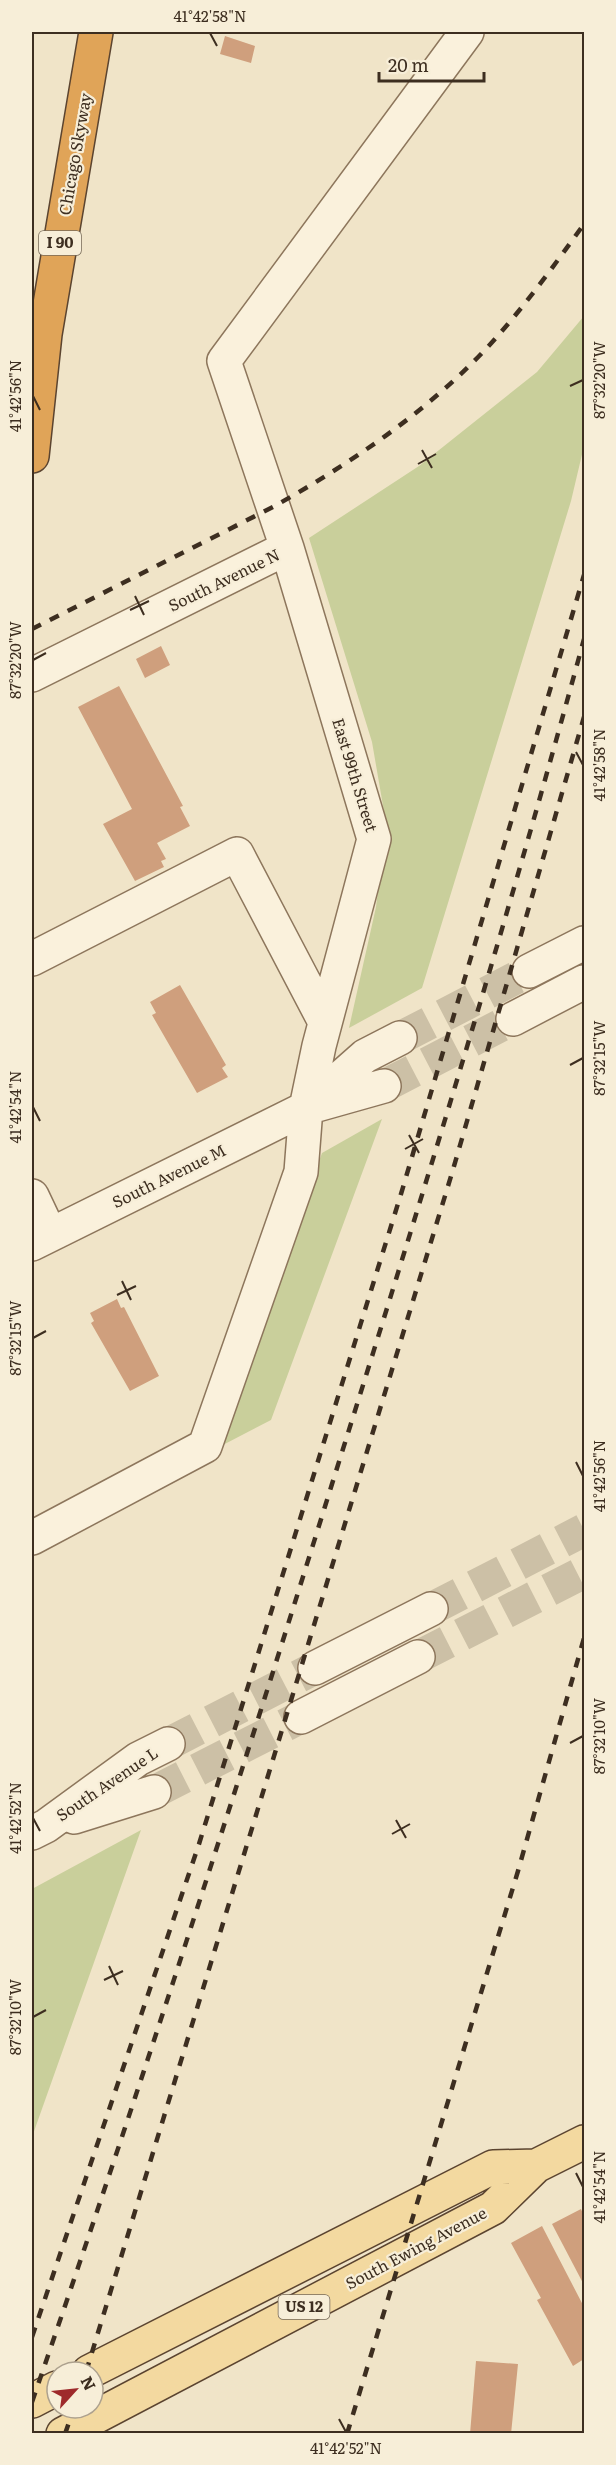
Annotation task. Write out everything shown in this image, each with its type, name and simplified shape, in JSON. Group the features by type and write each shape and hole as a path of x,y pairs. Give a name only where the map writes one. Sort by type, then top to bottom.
{"highway":[{"name":"Chicago Skyway","path":"32,456 45,334 96,32"}],"main road":[{"name":"South Ewing Avenue","path":"63,2433 493,2208 536,2166 585,2142"},
{"name":"South Ewing Avenue","path":"105,2363 493,2166 536,2166"}],"street":[{"name":"East 99th Street","path":"32,1538 206,1446 301,1172 306,1108 324,1022 374,839 287,548 224,361 467,32"},
{"name":"South Avenue N","path":"32,675 287,548"},
{"path":"32,959 237,854 324,1022"},
{"path":"530,971 585,943"},
{"path":"513,1019 585,982"},
{"name":"South Avenue M","path":"306,1108 365,1056 400,1038"},
{"name":"South Avenue M","path":"41,1239 306,1108 384,1086"},
{"path":"32,1196 41,1239"},
{"path":"315,1668 431,1609"},
{"path":"302,1717 418,1658"},
{"name":"South Avenue L","path":"39,1829 138,1759 168,1744"},
{"name":"South Avenue L","path":"39,1829 154,1792"}],"green space":[{"path":"584,316 584,446 571,501 422,988 349,1028 376,907 386,823 372,742 309,538 419,466 537,372"},
{"path":"382,1119 271,1420 219,1447 322,1153"},
{"path":"141,1830 32,2137 32,1889"}],"building":[{"path":"225,36 255,46 251,63 220,54"},
{"path":"161,646 170,665 145,678 136,659"},
{"path":"119,686 183,806 180,807 190,826 157,843 166,859 161,861 164,867 135,881 103,824 132,809 78,707"},
{"path":"180,985 226,1065 222,1068 228,1077 197,1093 152,1015 156,1013 150,1002"},
{"path":"117,1299 121,1308 124,1307 159,1376 130,1391 91,1323 94,1321 90,1313"},
{"path":"581,2209 584,2216 584,2285 552,2224"},
{"path":"542,2226 584,2307 584,2359 573,2366 537,2300 541,2298 511,2243"},
{"path":"476,2361 518,2364 511,2434 470,2434"}],"tunnel":[{"path":"400,1038 529,971"},
{"path":"384,1086 513,1019"},
{"path":"431,1609 584,1530"},
{"path":"418,1657 584,1572"},
{"path":"168,1744 315,1668"},
{"path":"154,1792 301,1717"}],"railway":[{"path":"32,629 273,507 333,471 391,432 445,388 495,339 530,297 584,224"},
{"path":"32,2337 199,1844 401,1194 584,575"},
{"path":"32,2402 185,1944 365,1379 494,957 584,639"},
{"path":"90,2360 452,1173 584,717"},
{"path":"347,2434 518,1871 584,1638"},
{"path":"65,2434 70,2420"}]}
